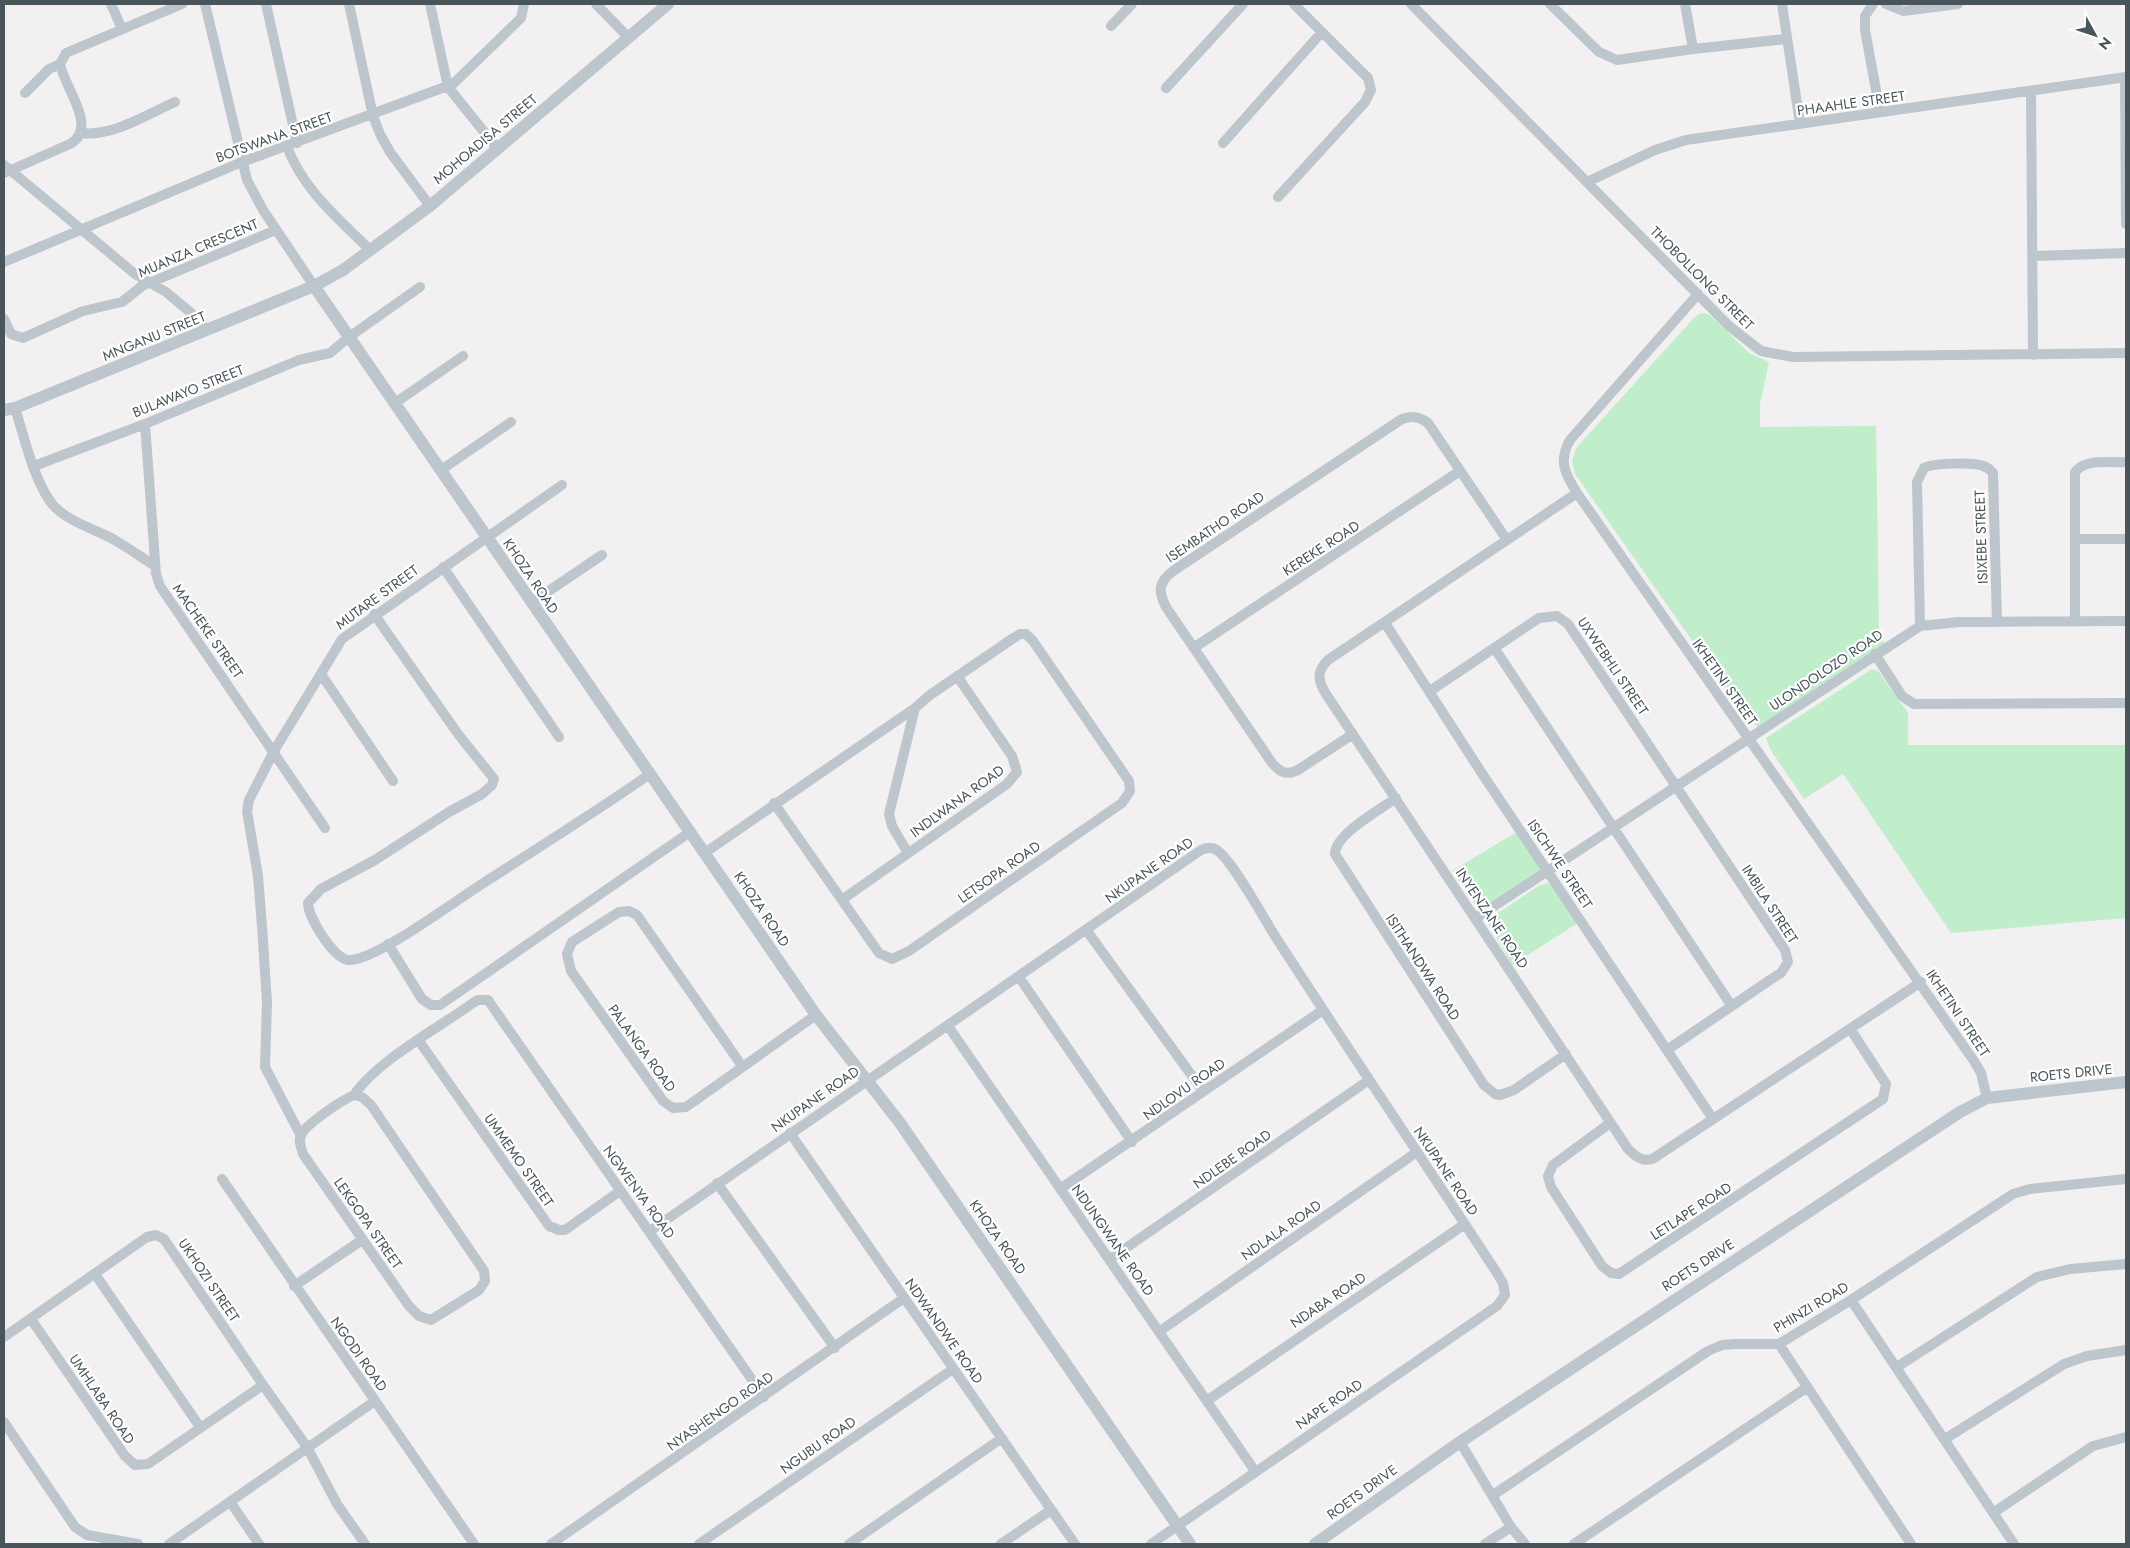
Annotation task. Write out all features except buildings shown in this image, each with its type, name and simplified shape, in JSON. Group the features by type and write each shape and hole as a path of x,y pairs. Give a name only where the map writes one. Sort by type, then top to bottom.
{"street":[{"path":"111,4 122,29"},
{"path":"25,93 49,69 60,64 66,53 182,4"},
{"path":"205,4 242,162 254,195 314,286"},
{"path":"266,4 296,170 307,185 371,251"},
{"path":"349,4 373,116 390,152 430,206"},
{"path":"430,4 448,87 497,148"},
{"name":"BOTSWANA STREET","path":"4,262 242,162 373,116 448,87 463,77 521,18 524,4"},
{"path":"596,4 628,37"},
{"name":"MOHOADISA STREET","path":"314,286 371,251 430,206 668,4"},
{"path":"1111,26 1132,4"},
{"path":"1166,88 1243,4"},
{"path":"1278,197 1365,102 1372,86 1368,78 1294,4"},
{"name":"THOBOLLONG STREET","path":"1411,4 1729,326 1761,351 1781,356 2126,353"},
{"path":"1550,4 1599,52 1612,59 1624,61 1693,49 1786,39"},
{"path":"1685,4 1693,49"},
{"path":"1782,4 1800,124"},
{"path":"1873,4 1865,16 1865,30 1880,112"},
{"path":"1886,4 1903,11 1958,4"},
{"path":"1223,143 1322,32"},
{"path":"60,64 83,122 81,133 70,144 6,170 150,283 166,292 202,322"},
{"path":"2126,77 2126,224"},
{"name":"PHAAHLE STREET","path":"1587,182 1675,143 2126,77"},
{"path":"2031,91 2034,355"},
{"path":"81,133 93,135 106,132 175,102"},
{"name":"MUANZA CRESCENT","path":"4,319 11,334 23,338 83,310 122,302 142,286 276,230"},
{"path":"2034,256 2126,253"},
{"name":"KHOZA ROAD","path":"314,286 816,1014 900,1123 1190,1544"},
{"name":"MNGANU STREET","path":"9,409 314,286"},
{"name":"BULAWAYO STREET","path":"34,466 145,424 299,360 326,356 349,337 420,287"},
{"name":"IKHETINI STREET","path":"1698,294 1570,440 1562,458 1563,468 1577,493 1748,739 1921,982 1981,1073 1987,1098"},
{"path":"395,403 462,356"},
{"path":"9,409 45,493 53,505 64,514 114,540 155,566"},
{"name":"ISEMBATHO ROAD","path":"1352,734 1298,770 1291,773 1282,772 1272,763 1195,647 1166,607 1159,587 1166,576 1393,425 1409,417 1423,419 1435,431 1460,472 1507,540"},
{"path":"441,470 511,422"},
{"name":"MACHEKE STREET","path":"145,424 155,566 160,586 325,828"},
{"path":"2076,622 2075,472 2084,464 2126,462"},
{"name":"ISIXEBE STREET","path":"1920,626 1917,482 1924,468 1933,465 1978,464 1987,467 1993,473 1998,622"},
{"name":"KEREKE ROAD","path":"1195,647 1460,472"},
{"name":"MUTARE STREET","path":"274,751 342,639 374,614 562,485"},
{"name":"INYENZANE ROAD","path":"1577,493 1328,660 1319,673 1321,686 1352,734 1610,1122 1634,1155 1650,1160 1851,1030 1921,982"},
{"path":"2076,540 2126,539"},
{"path":"531,603 602,555"},
{"path":"443,567 559,737"},
{"path":"374,614 458,734 493,777 492,785 482,794 449,812 375,860 321,889 308,903 310,915 332,950 347,960 365,956 388,944 548,843 650,774"},
{"name":"UXWEBHLI STREET","path":"1430,692 1539,618 1552,615 1561,617 1676,786"},
{"name":"ULONDOLOZO ROAD","path":"1476,918 1920,626 1998,622 2126,621"},
{"name":"ISICHWE STREET","path":"1385,622 1713,1119"},
{"name":"LETSOPA ROAD","path":"774,803 879,952 886,958 896,958 1119,806 1128,795 1129,781 1033,641 1026,634 1020,634 958,676"},
{"path":"1495,649 1731,1005"},
{"path":"1875,654 1894,686 1908,702 1914,704 2126,703"},
{"path":"320,674 393,781"},
{"path":"706,852 774,803 915,708 958,676"},
{"name":"INDLWANA ROAD","path":"843,899 1007,784 1017,772 1012,756 958,676"},
{"path":"908,853 892,826 889,814 915,708"},
{"name":"LEKGOPA STREET","path":"274,751 249,800 247,811 258,876 262,926 267,1003 265,1067 300,1136 299,1141 303,1154 412,1309 425,1320 434,1320 482,1287 485,1278 482,1268 371,1105 362,1097 354,1095"},
{"name":"IMBILA STREET","path":"1667,1050 1781,973 1786,966 1788,956 1676,786"},
{"name":"ISITHANDWA ROAD","path":"1396,798 1341,838 1335,848 1335,854 1478,1076 1488,1090 1495,1094 1507,1093 1566,1054"},
{"path":"388,944 422,999 431,1005 440,1005 690,832"},
{"name":"NKUPANE ROAD","path":"650,1231 866,1080 1088,931 1201,850 1209,847 1215,849 1226,859 1503,1283 1505,1295 1497,1306"},
{"name":"PALANGA ROAD","path":"742,1066 637,916 628,911 619,912 572,942 568,947 567,961 576,980 663,1101 673,1108 686,1107 816,1014"},
{"path":"1088,931 1203,1092"},
{"path":"1019,977 1132,1142"},
{"name":"NGWENYA ROAD","path":"419,1041 473,1003 484,1000 491,1003 764,1397"},
{"name":"NDLOVU ROAD","path":"1060,1189 1132,1142 1323,1010"},
{"name":"NDUNGWANE ROAD","path":"948,1026 1255,1470"},
{"name":"LETLAPE ROAD","path":"1610,1122 1553,1164 1548,1176 1550,1187 1602,1266 1611,1273 1618,1274 1880,1103 1886,1095 1886,1084 1851,1030"},
{"path":"300,1136 308,1126 354,1095 376,1071 419,1041"},
{"name":"UMMEMO STREET","path":"419,1041 549,1226 565,1230 620,1191"},
{"name":"NDLEBE ROAD","path":"1110,1259 1369,1080"},
{"name":"ROETS DRIVE","path":"1315,1544 1460,1442 1938,1126 1987,1098 2126,1082"},
{"name":"NDWANDWE ROAD","path":"790,1134 1075,1544"},
{"name":"NDLALA ROAD","path":"1160,1331 1417,1152"},
{"name":"NGODI ROAD","path":"222,1179 294,1286 474,1544"},
{"name":"PHINZI ROAD","path":"1493,1494 1714,1348 1735,1344 1779,1344 1851,1300 2013,1194 2030,1189 2126,1179"},
{"path":"717,1183 835,1348"},
{"name":"NDABA ROAD","path":"1208,1400 1465,1224"},
{"name":"UKHOZI STREET","path":"4,1337 147,1237 156,1235 164,1239 307,1447 337,1504 365,1544"},
{"path":"294,1286 362,1240"},
{"path":"1897,1367 2037,1276 2070,1269 2126,1264"},
{"path":"95,1274 200,1427"},
{"name":"NYASHENGO ROAD","path":"551,1544 835,1348 904,1298"},
{"path":"1851,1300 2014,1544"},
{"name":"NAPE ROAD","path":"1151,1544 1255,1470 1497,1306"},
{"name":"UMHLABA ROAD","path":"31,1318 131,1463 140,1466 148,1464 263,1385"},
{"path":"1779,1344 1806,1388 1911,1544"},
{"path":"1945,1439 2059,1366 2087,1356 2126,1350"},
{"name":"NGUBU ROAD","path":"699,1544 953,1369"},
{"path":"1574,1544 1661,1488 1806,1388"},
{"path":"169,1544 231,1503 307,1447 375,1401"},
{"path":"4,1422 75,1527 87,1535 114,1542 138,1544"},
{"path":"1994,1513 2094,1446 2126,1437"},
{"path":"849,1544 1002,1438"},
{"path":"1460,1442 1511,1526 1525,1544"},
{"path":"231,1503 259,1544"},
{"path":"1001,1544 1051,1510"},
{"path":"1485,1544 1511,1526"}],"green space":[{"path":"1699,314 1710,315 1749,353 1769,362 1760,404 1760,427 1876,426 1879,637 1886,644 1759,727 1748,720 1575,474 1572,461 1576,448 1693,319"},
{"path":"1872,669 1878,671 1908,713 1908,745 2126,745 2126,918 1951,933 1843,774 1804,799 1770,749 1766,738"},
{"path":"1518,831 1543,871 1479,910 1452,871"},
{"path":"1548,883 1553,885 1578,923 1512,965 1488,923 1495,915 1540,885"}]}
